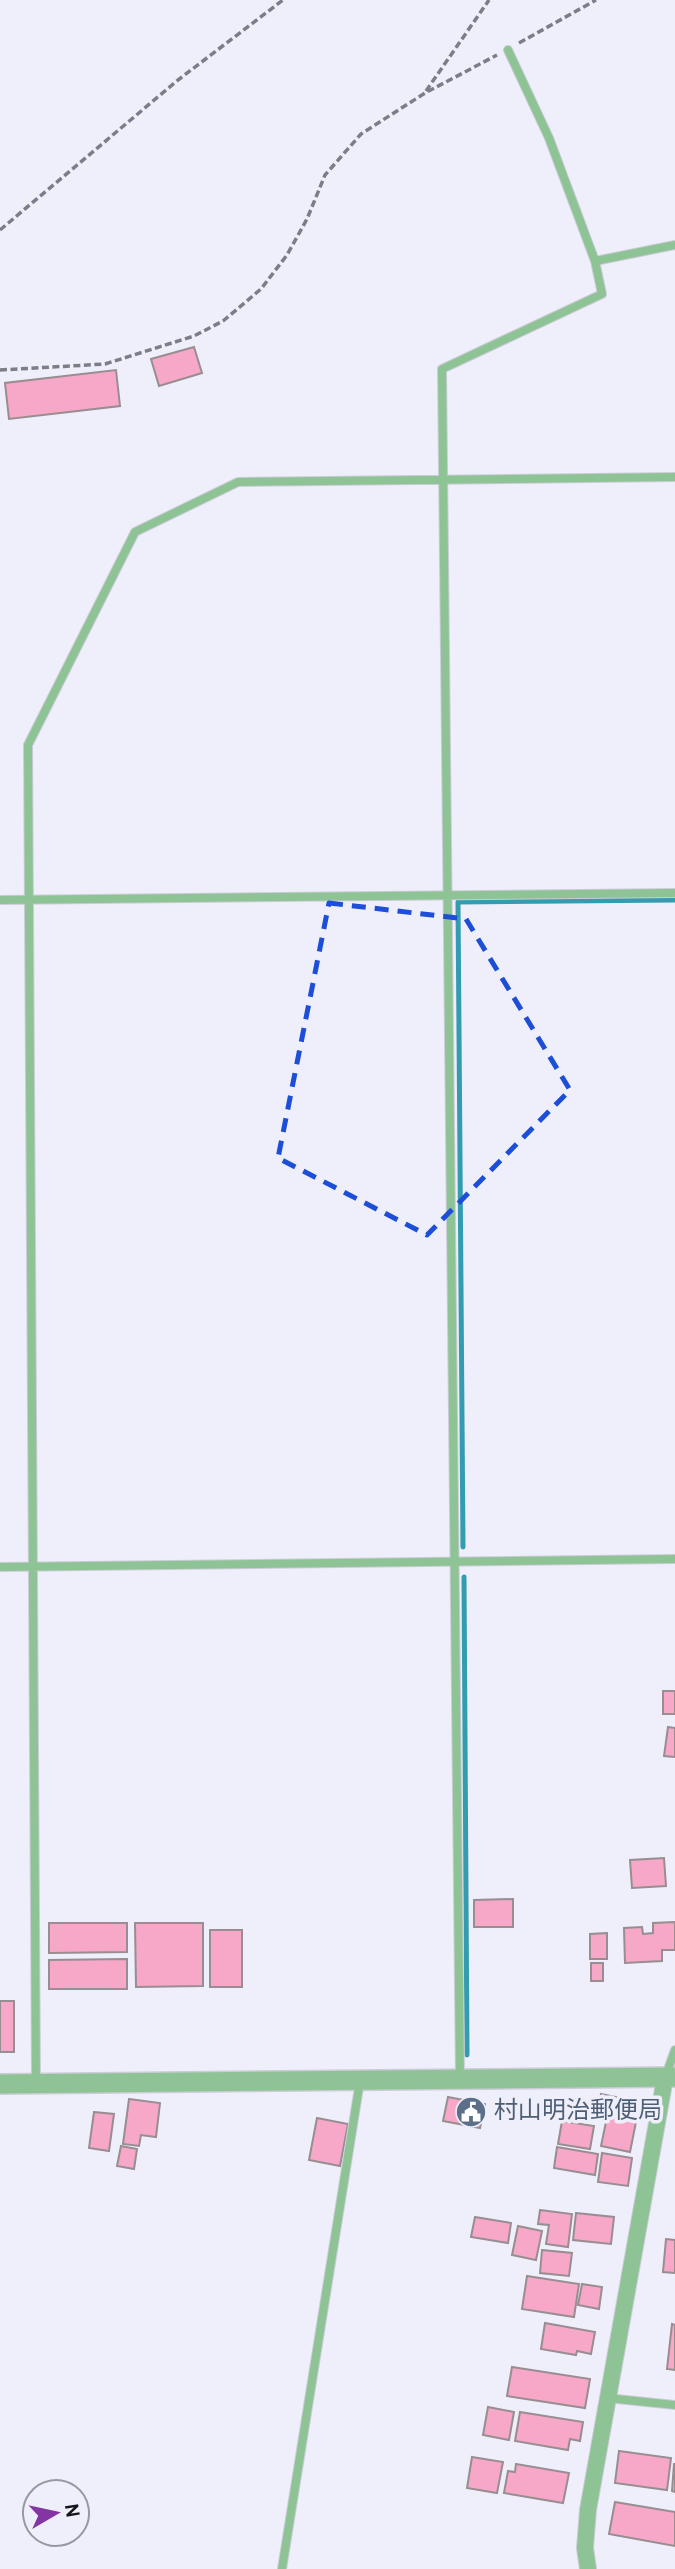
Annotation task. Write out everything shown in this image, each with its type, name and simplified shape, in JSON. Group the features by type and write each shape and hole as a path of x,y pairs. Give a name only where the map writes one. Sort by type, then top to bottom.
{"street":[{"path":"0,2084 670,2077 607,2398 588,2510 585,2548 588,2569"}],"lane":[{"path":"460,2078 442,369 602,294 594,261 550,138 508,50"},
{"path":"594,261 675,245"},
{"path":"36,2084 35,1566 27,900 29,746 135,532 238,482 675,477"},
{"path":"0,900 675,893"},
{"path":"0,1567 675,1559"},
{"path":"670,2077 675,2050"},
{"path":"282,2569 360,2081"},
{"path":"607,2398 675,2405"}],"path":[{"path":"0,230 178,80 283,0"},
{"path":"0,370 105,364 194,336 223,321 261,289 287,255 307,219 325,175 361,134 425,93 489,0"}],"highlighted area":[{"path":"329,903 466,919 570,1090 427,1235 278,1158"}],"building":[{"path":"194,347 202,373 159,386 151,359"},
{"path":"116,370 120,406 9,419 5,383"},
{"path":"663,1691 675,1691 675,1714 663,1714"},
{"path":"668,1727 675,1728 675,1757 664,1756"},
{"path":"664,1858 666,1886 632,1888 630,1860"},
{"path":"513,1899 513,1927 474,1927 474,1900"},
{"path":"675,1922 675,1950 662,1950 662,1961 625,1963 624,1928 642,1927 643,1934 653,1933 653,1923"},
{"path":"49,1923 127,1923 127,1952 49,1953"},
{"path":"135,1923 203,1923 203,1986 136,1987"},
{"path":"210,1930 242,1930 242,1987 210,1987"},
{"path":"607,1933 607,1959 590,1959 590,1934"},
{"path":"127,1959 127,1989 49,1989 49,1960"},
{"path":"591,1963 603,1963 603,1981 591,1981"},
{"path":"0,2001 14,2001 14,2052 0,2052"},
{"path":"601,2094 640,2102 630,2152 601,2146 606,2122 597,2115"},
{"path":"448,2097 485,2104 480,2128 443,2121"},
{"path":"129,2099 160,2103 156,2137 141,2135 139,2146 123,2144"},
{"path":"94,2112 114,2114 109,2151 89,2148"},
{"path":"317,2118 348,2124 340,2166 309,2160"},
{"path":"562,2121 594,2126 590,2149 558,2144"},
{"path":"121,2146 137,2149 134,2169 117,2166"},
{"path":"557,2147 598,2154 595,2175 554,2168"},
{"path":"602,2153 632,2158 628,2186 598,2182"},
{"path":"540,2210 572,2214 568,2247 546,2244 549,2225 538,2224"},
{"path":"576,2213 614,2217 611,2244 573,2240"},
{"path":"475,2217 511,2223 508,2243 471,2237"},
{"path":"518,2226 542,2231 536,2260 512,2255"},
{"path":"666,2239 675,2240 675,2273 663,2272"},
{"path":"542,2250 572,2253 569,2276 540,2273"},
{"path":"527,2276 579,2284 574,2317 522,2309"},
{"path":"582,2284 602,2287 599,2309 578,2305"},
{"path":"545,2323 595,2332 591,2354 577,2351 576,2355 541,2349"},
{"path":"672,2324 675,2325 675,2370 667,2369"},
{"path":"512,2367 590,2379 585,2408 507,2396"},
{"path":"488,2407 514,2412 509,2440 483,2435"},
{"path":"520,2412 583,2422 580,2441 570,2439 568,2450 515,2441"},
{"path":"619,2451 671,2458 667,2490 615,2483"},
{"path":"472,2457 503,2462 497,2493 467,2488"},
{"path":"516,2464 569,2473 563,2503 504,2493 508,2471 515,2472"},
{"path":"675,2464 675,2492 672,2491"},
{"path":"615,2502 675,2512 675,2546 609,2534"}],"waterway":[{"path":"463,1547 458,902 675,900"},
{"path":"464,1577 467,2055"}],"place":[{"name":"村山明治郵便局","path":"471,2112"}]}
